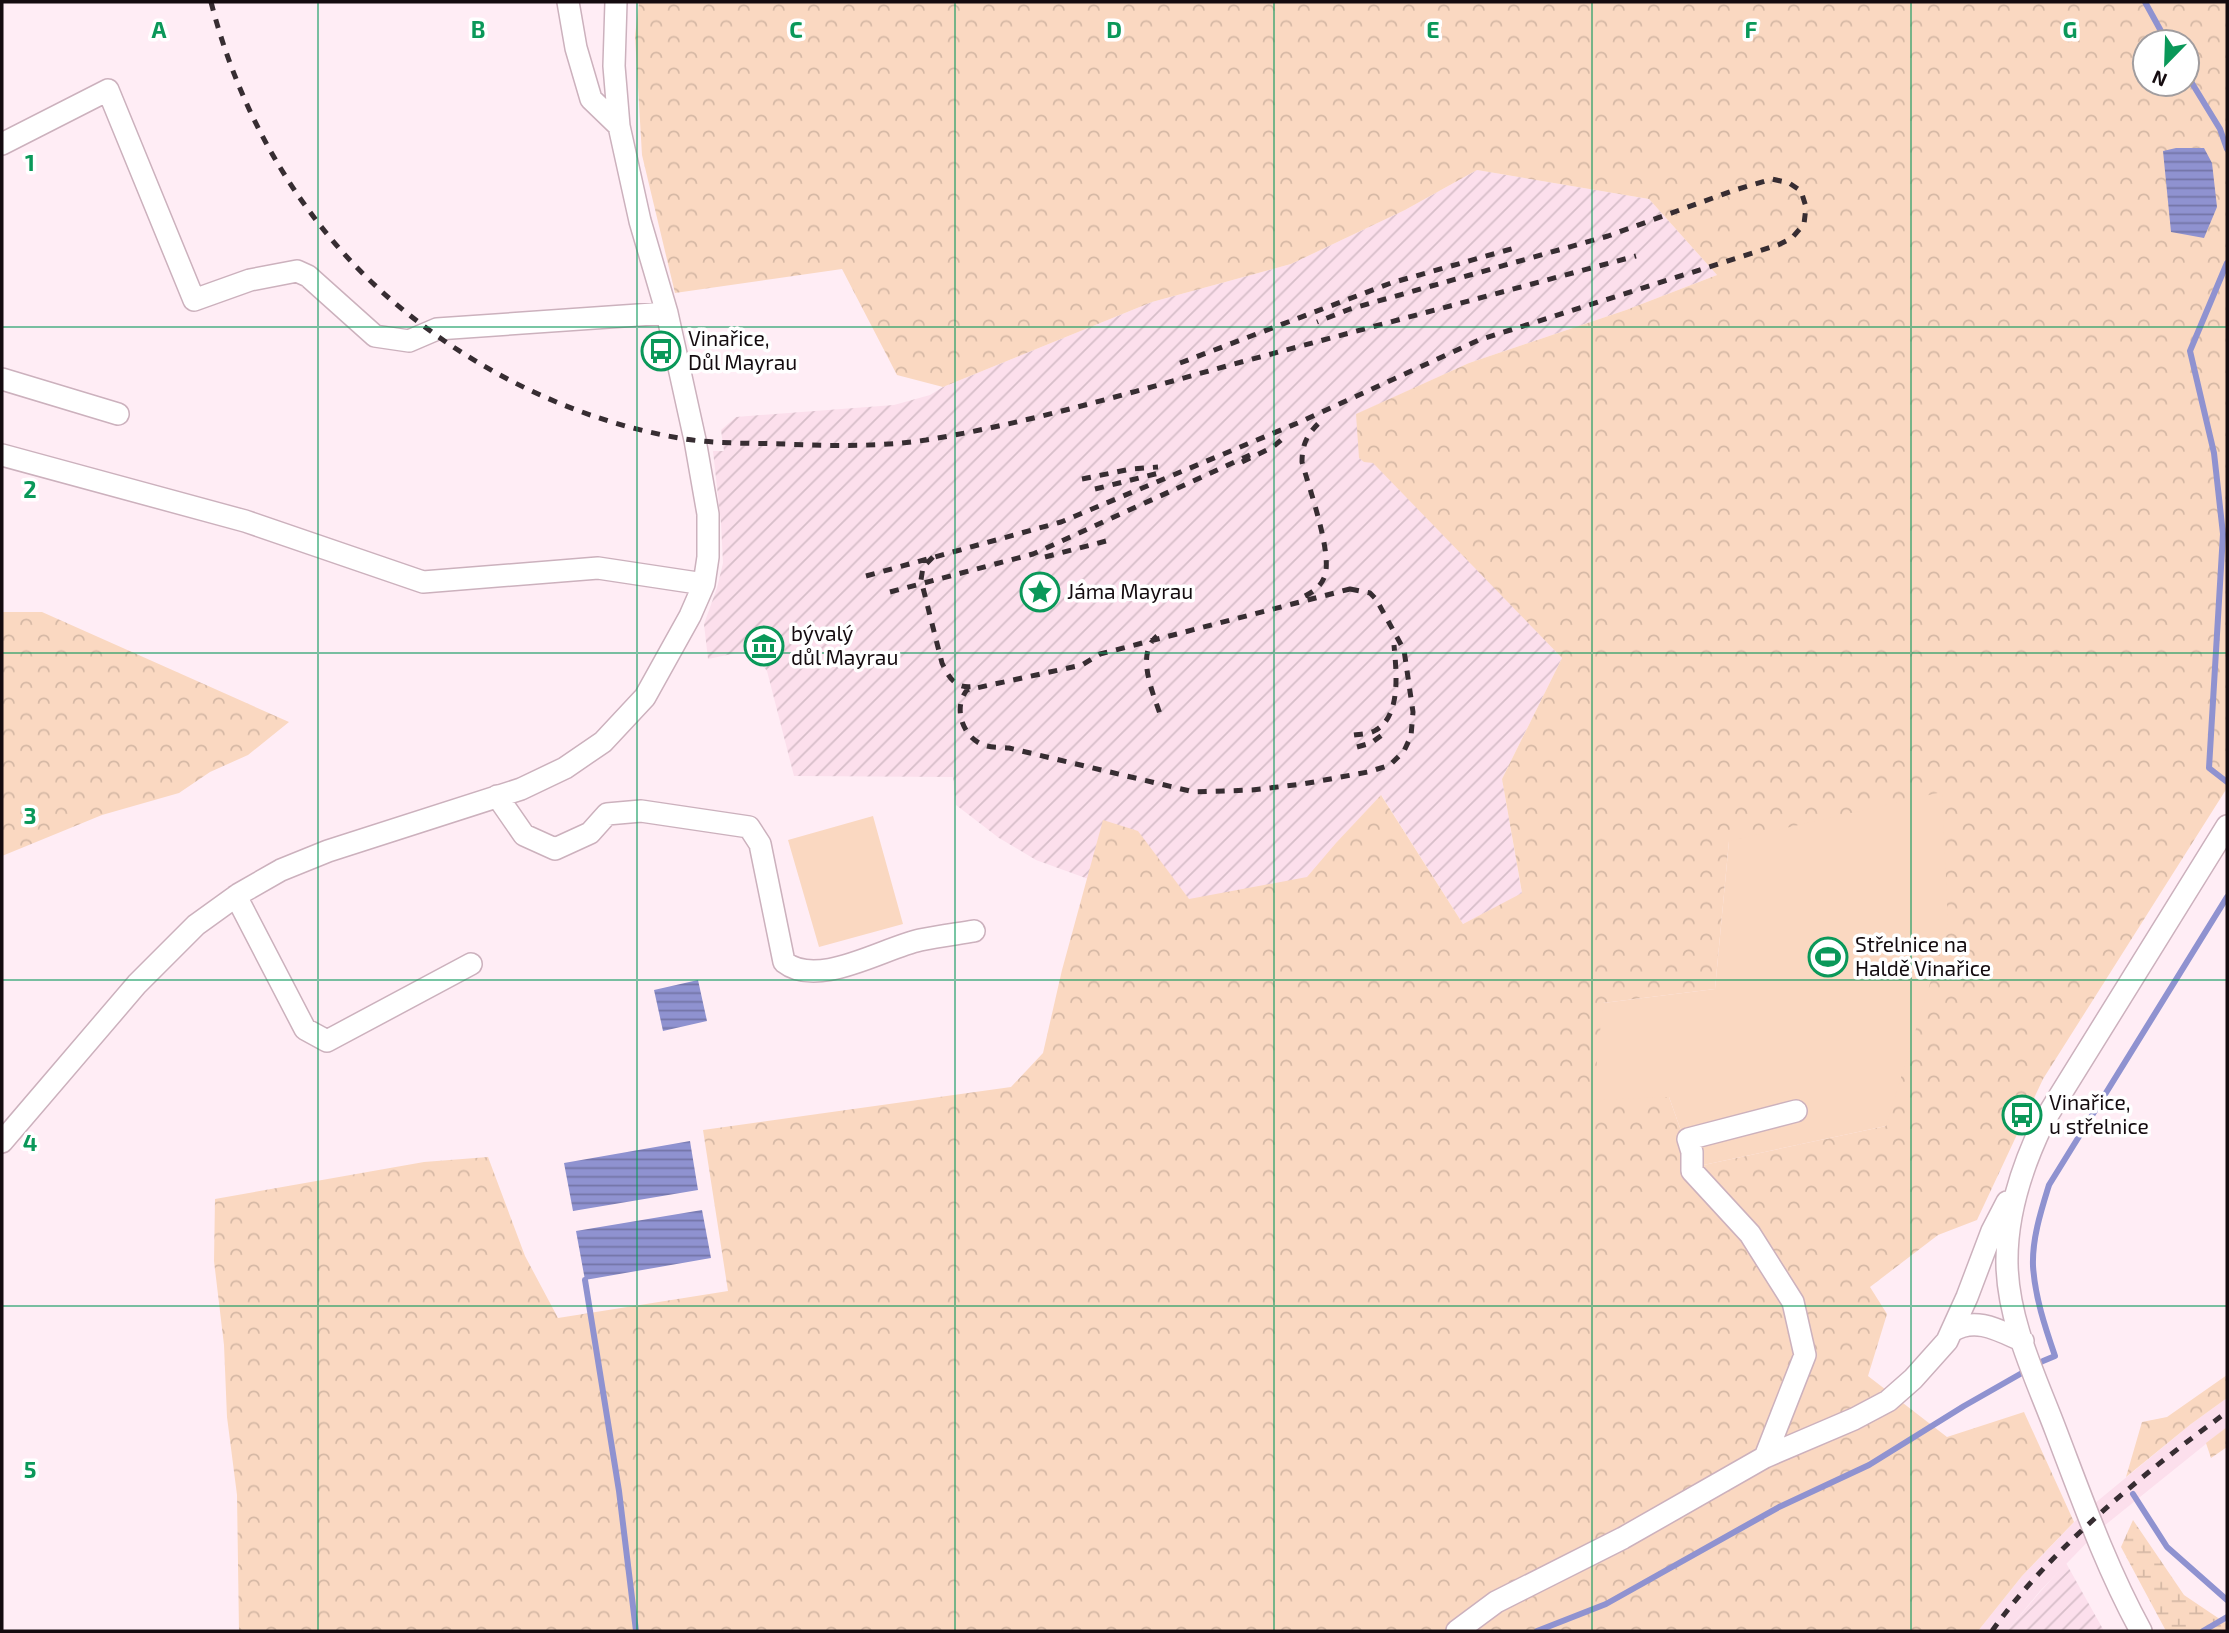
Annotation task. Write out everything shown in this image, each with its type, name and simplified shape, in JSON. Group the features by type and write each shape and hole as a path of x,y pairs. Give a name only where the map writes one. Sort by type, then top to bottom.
{"street":[{"path":"568,2 576,48 591,99 619,126"},
{"path":"2,1142 136,984 196,925 236,896 281,870 328,851 521,789 565,768 603,742 645,697 690,616 704,584 708,557 708,514 667,313 640,220 619,126 614,66 616,2"},
{"path":"2,144 108,90 194,300 250,280 297,271 308,276 375,336 409,341 437,329 667,313"},
{"path":"2,379 118,414"},
{"path":"2,455 245,521 423,582 598,568 704,584"},
{"path":"497,796 524,835 555,849 590,833 607,814 640,811 750,827 760,844 784,962 794,970 823,972 918,940 974,931"},
{"path":"1457,1631 1496,1602 1623,1538 1765,1457 1854,1419 1888,1401 1938,1353 1968,1297 1992,1231 2023,1172 2044,1121 2227,826"},
{"path":"236,896 306,1029 327,1041 471,964"},
{"path":"1765,1457 1805,1355 1793,1302 1750,1234 1692,1171 1692,1152 1688,1139 1796,1111"},
{"path":"2023,1172 2009,1226 2007,1266 2010,1294 2025,1348 2040,1388 2119,1590 2141,1631"},
{"path":"1952,1331 1965,1325 1993,1327 2025,1348"}],"shaded area":[{"path":"1477,170 1649,199 1717,275 1626,310 1469,363 1357,414 1388,433 1458,550 1562,658 1502,779 1522,894 1463,924 1382,796 1311,887 1168,908 1036,860 999,838 956,805 953,777 794,776 767,671 751,650 708,659 704,624 723,563 713,451 724,451 721,430 736,417 894,405 930,395 943,387 1152,302 1291,264 1405,210"},
{"path":"2227,1398 2227,1427 2099,1530 2040,1591 2007,1631 1978,1631 2022,1576 2083,1513 2191,1424"},
{"path":"2066,1563 2104,1631 2007,1631 2040,1592"}],"green space":[{"path":"639,2 2227,2 2227,788 2043,1079 1977,1220 1938,1235 1870,1287 1887,1314 1868,1376 1947,1437 2024,1412 2074,1522 2022,1576 1978,1631 239,1631 237,1495 227,1417 224,1345 214,1261 215,1199 424,1162 488,1157 525,1256 558,1318 728,1291 703,1130 1011,1087 1043,1053 1062,970 1103,820 1138,831 1189,899 1307,877 1381,795 1463,924 1522,893 1502,779 1562,658 1373,463 1359,458 1356,414 1469,363 1626,310 1717,275 1649,199 1477,170 1405,210 1291,264 1152,302 943,387 897,375 842,269 675,293 642,155 635,36","holes":["1729,841 1886,1126 1694,1167 1669,1097 1603,1003 1715,989"]},
{"path":"2,612 42,612 289,722 248,755 210,772 179,793 102,815 2,856"},
{"name":"Střelnice na Haldě Vinařice","path":"1942,792 1948,925 1886,1126 1694,1167 1669,1097 1593,1100 1603,1003 1715,989 1729,841"},
{"path":"873,816 903,924 819,947 788,840"},
{"path":"2227,1375 2227,1398 2126,1477 2142,1422 2167,1417"},
{"path":"2227,1427 2227,1447 2211,1458 2206,1443"},
{"path":"2133,1520 2184,1595 2227,1624 2227,1631 2166,1631 2121,1547"}],"water":[{"path":"2204,148 2212,163 2217,207 2204,238 2171,232 2163,151"},
{"path":"698,980 707,1021 663,1031 654,990"},
{"path":"690,1141 698,1190 573,1211 564,1163"},
{"path":"702,1210 711,1258 585,1280 576,1231"}],"waterway":[{"path":"2145,2 2159,28"},
{"path":"2201,98 2220,129 2227,149"},
{"path":"2227,263 2190,351 2214,453 2223,534 2209,768 2227,782"},
{"path":"1537,1631 1606,1604 1779,1507 1869,1465 1964,1406 2055,1356 2038,1300 2033,1266 2036,1235 2049,1185 2227,897"},
{"path":"585,1280 619,1491 636,1631"},
{"path":"2133,1494 2167,1547 2227,1600"},
{"path":"2203,1631 2227,1617"}],"railway":[{"path":"211,2 241,91 284,174 339,249 372,282 438,336 503,377 538,394 610,422 685,439 735,443 855,445 891,444 965,433 1081,406 1636,256"},
{"path":"866,576 1061,522 1300,422 1479,340 1778,245 1792,238 1804,224 1806,207 1801,191 1789,183 1772,179 1608,236 1350,309 1317,322"},
{"path":"1180,363 1391,283 1518,247"},
{"path":"1305,596 1320,584 1326,568 1323,539 1302,462 1307,439 1322,420"},
{"path":"1242,462 1273,447 1281,440"},
{"path":"890,592 1033,554 1250,455"},
{"path":"1082,479 1131,469 1158,467"},
{"path":"1095,489 1163,472"},
{"path":"1045,557 1106,541"},
{"path":"933,557 923,567 921,580 942,663 954,682 968,687 975,686"},
{"path":"1350,589 1370,593 1376,599 1404,650 1413,712 1411,736 1404,751 1390,765 1368,772 1303,784 1252,790 1194,792 1009,748 984,745 974,740 962,720 961,704 967,690 1082,665 1100,654 1350,589"},
{"path":"1157,636 1150,644 1147,665 1151,688 1162,720"},
{"path":"1354,735 1376,730 1390,714 1396,691 1394,645"},
{"path":"1357,747 1371,743 1386,732"},
{"path":"1992,1631 2015,1600 2070,1541 2132,1486 2227,1412"}],"place":[{"name":"Vinařice, Důl Mayrau","path":"661,351"},
{"name":"Jáma Mayrau","path":"1040,592"},
{"name":"bývalý důl Mayrau","path":"764,646"},
{"name":"Střelnice na Haldě Vinařice","path":"1828,957"},
{"name":"Vinařice, u střelnice","path":"2022,1115"}]}
